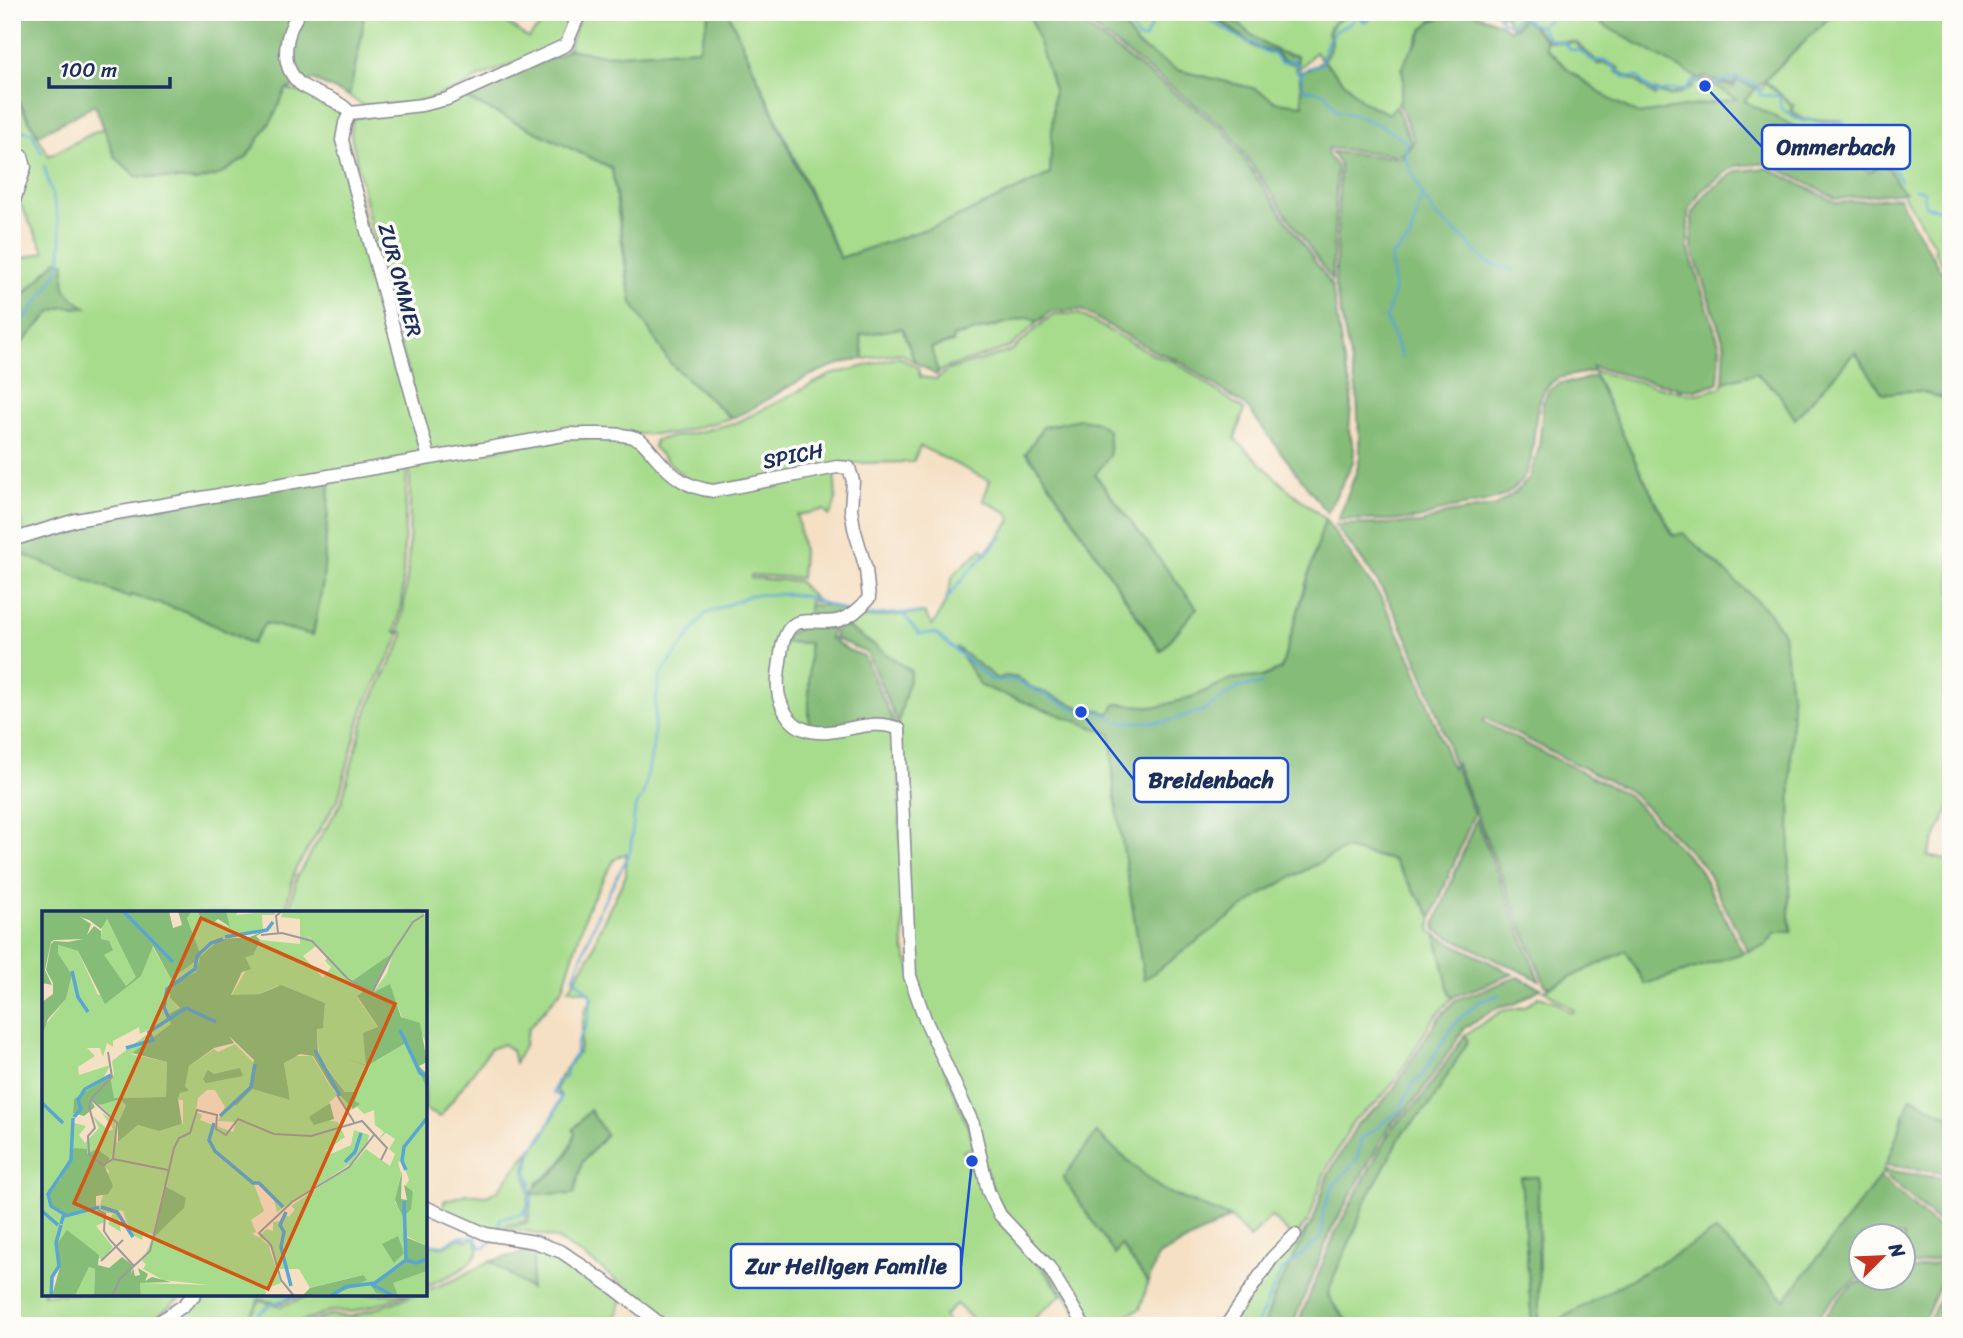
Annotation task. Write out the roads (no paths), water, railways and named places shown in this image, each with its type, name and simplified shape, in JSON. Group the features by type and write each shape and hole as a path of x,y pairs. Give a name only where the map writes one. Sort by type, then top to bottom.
{"street":[{"path":"299,12 286,39 286,57 290,70 300,83 342,103 350,113 422,105 447,99 566,45 580,12"},
{"name":"ZUR OMMER","path":"350,113 342,140 429,458"},
{"path":"12,208 24,167 22,156"},
{"name":"SPICH","path":"429,458 569,435 628,436 641,440 670,474 689,486 700,489 714,491 837,467 849,468 853,481 851,509 866,569 869,598 849,616 837,621 808,620 788,630 782,644 778,692 790,720 807,731 823,732 875,723 898,729 910,976 925,1019 973,1124 988,1191 1000,1215 1049,1267 1084,1326"},
{"path":"12,540 76,520 429,458"},
{"path":"427,1208 485,1234 535,1242 562,1252 663,1326"},
{"path":"1226,1326 1272,1258 1295,1235"},
{"path":"153,1326 193,1296"}],"waterway":[{"path":"1111,12 1130,23 1138,39 1145,39 1157,13 1167,12"},
{"path":"1208,12 1208,19 1253,43 1262,51 1272,53 1281,63 1295,60 1297,72 1301,74 1308,68 1322,64 1326,45 1338,29 1350,24 1357,16 1360,16 1363,22 1369,21 1374,12"},
{"path":"1496,12 1503,22 1512,23 1518,17 1540,26 1548,37 1556,42 1562,41 1571,50 1578,50 1594,61 1605,60 1625,77 1638,77 1655,92 1684,91 1692,81 1705,86 1734,78 1757,85 1760,95 1779,96 1781,108 1796,119 1833,124 1843,121 1851,136 1866,137 1875,150 1886,157 1901,181"},
{"path":"1540,26 1559,12"},
{"path":"1301,74 1304,89 1325,93 1337,111 1374,123 1407,143 1405,158 1422,194 1410,239 1391,257 1394,292 1386,318 1402,358"},
{"path":"12,115 21,130 32,133 42,154"},
{"path":"12,332 48,288 60,262 58,220 44,166"},
{"path":"1915,189 1924,191 1925,206 1943,210 1941,234 1951,247"},
{"path":"1422,194 1436,216 1486,262 1513,270"},
{"path":"945,601 1003,536"},
{"path":"498,1227 501,1218 522,1214 532,1200 528,1191 532,1182 526,1172 531,1149 542,1139 561,1097 553,1093 557,1081 565,1077 587,1022 591,996 574,977 599,911 630,852 635,808 643,795 653,747 660,676 705,614 751,595 788,594 807,597 846,611"},
{"path":"902,613 920,613"},
{"path":"861,616 902,613 919,634 935,633 991,680 1014,680 1081,712 1100,712 1119,722 1165,722 1204,710 1240,687 1261,684"},
{"path":"1256,1326 1281,1272 1321,1238 1323,1210 1334,1185 1357,1160 1361,1139 1399,1111 1413,1084 1422,1076 1454,1024 1478,1002 1499,995"},
{"path":"522,1214 531,1214"},
{"path":"427,1244 444,1245 460,1236 476,1238 481,1247 485,1248 493,1239"},
{"path":"242,1326 272,1304 294,1296"}],"place":[{"name":"Ommerbach","path":"1705,86"},
{"name":"Breidenbach","path":"1081,712"},
{"name":"Zur Heiligen Familie","path":"972,1161"}]}
